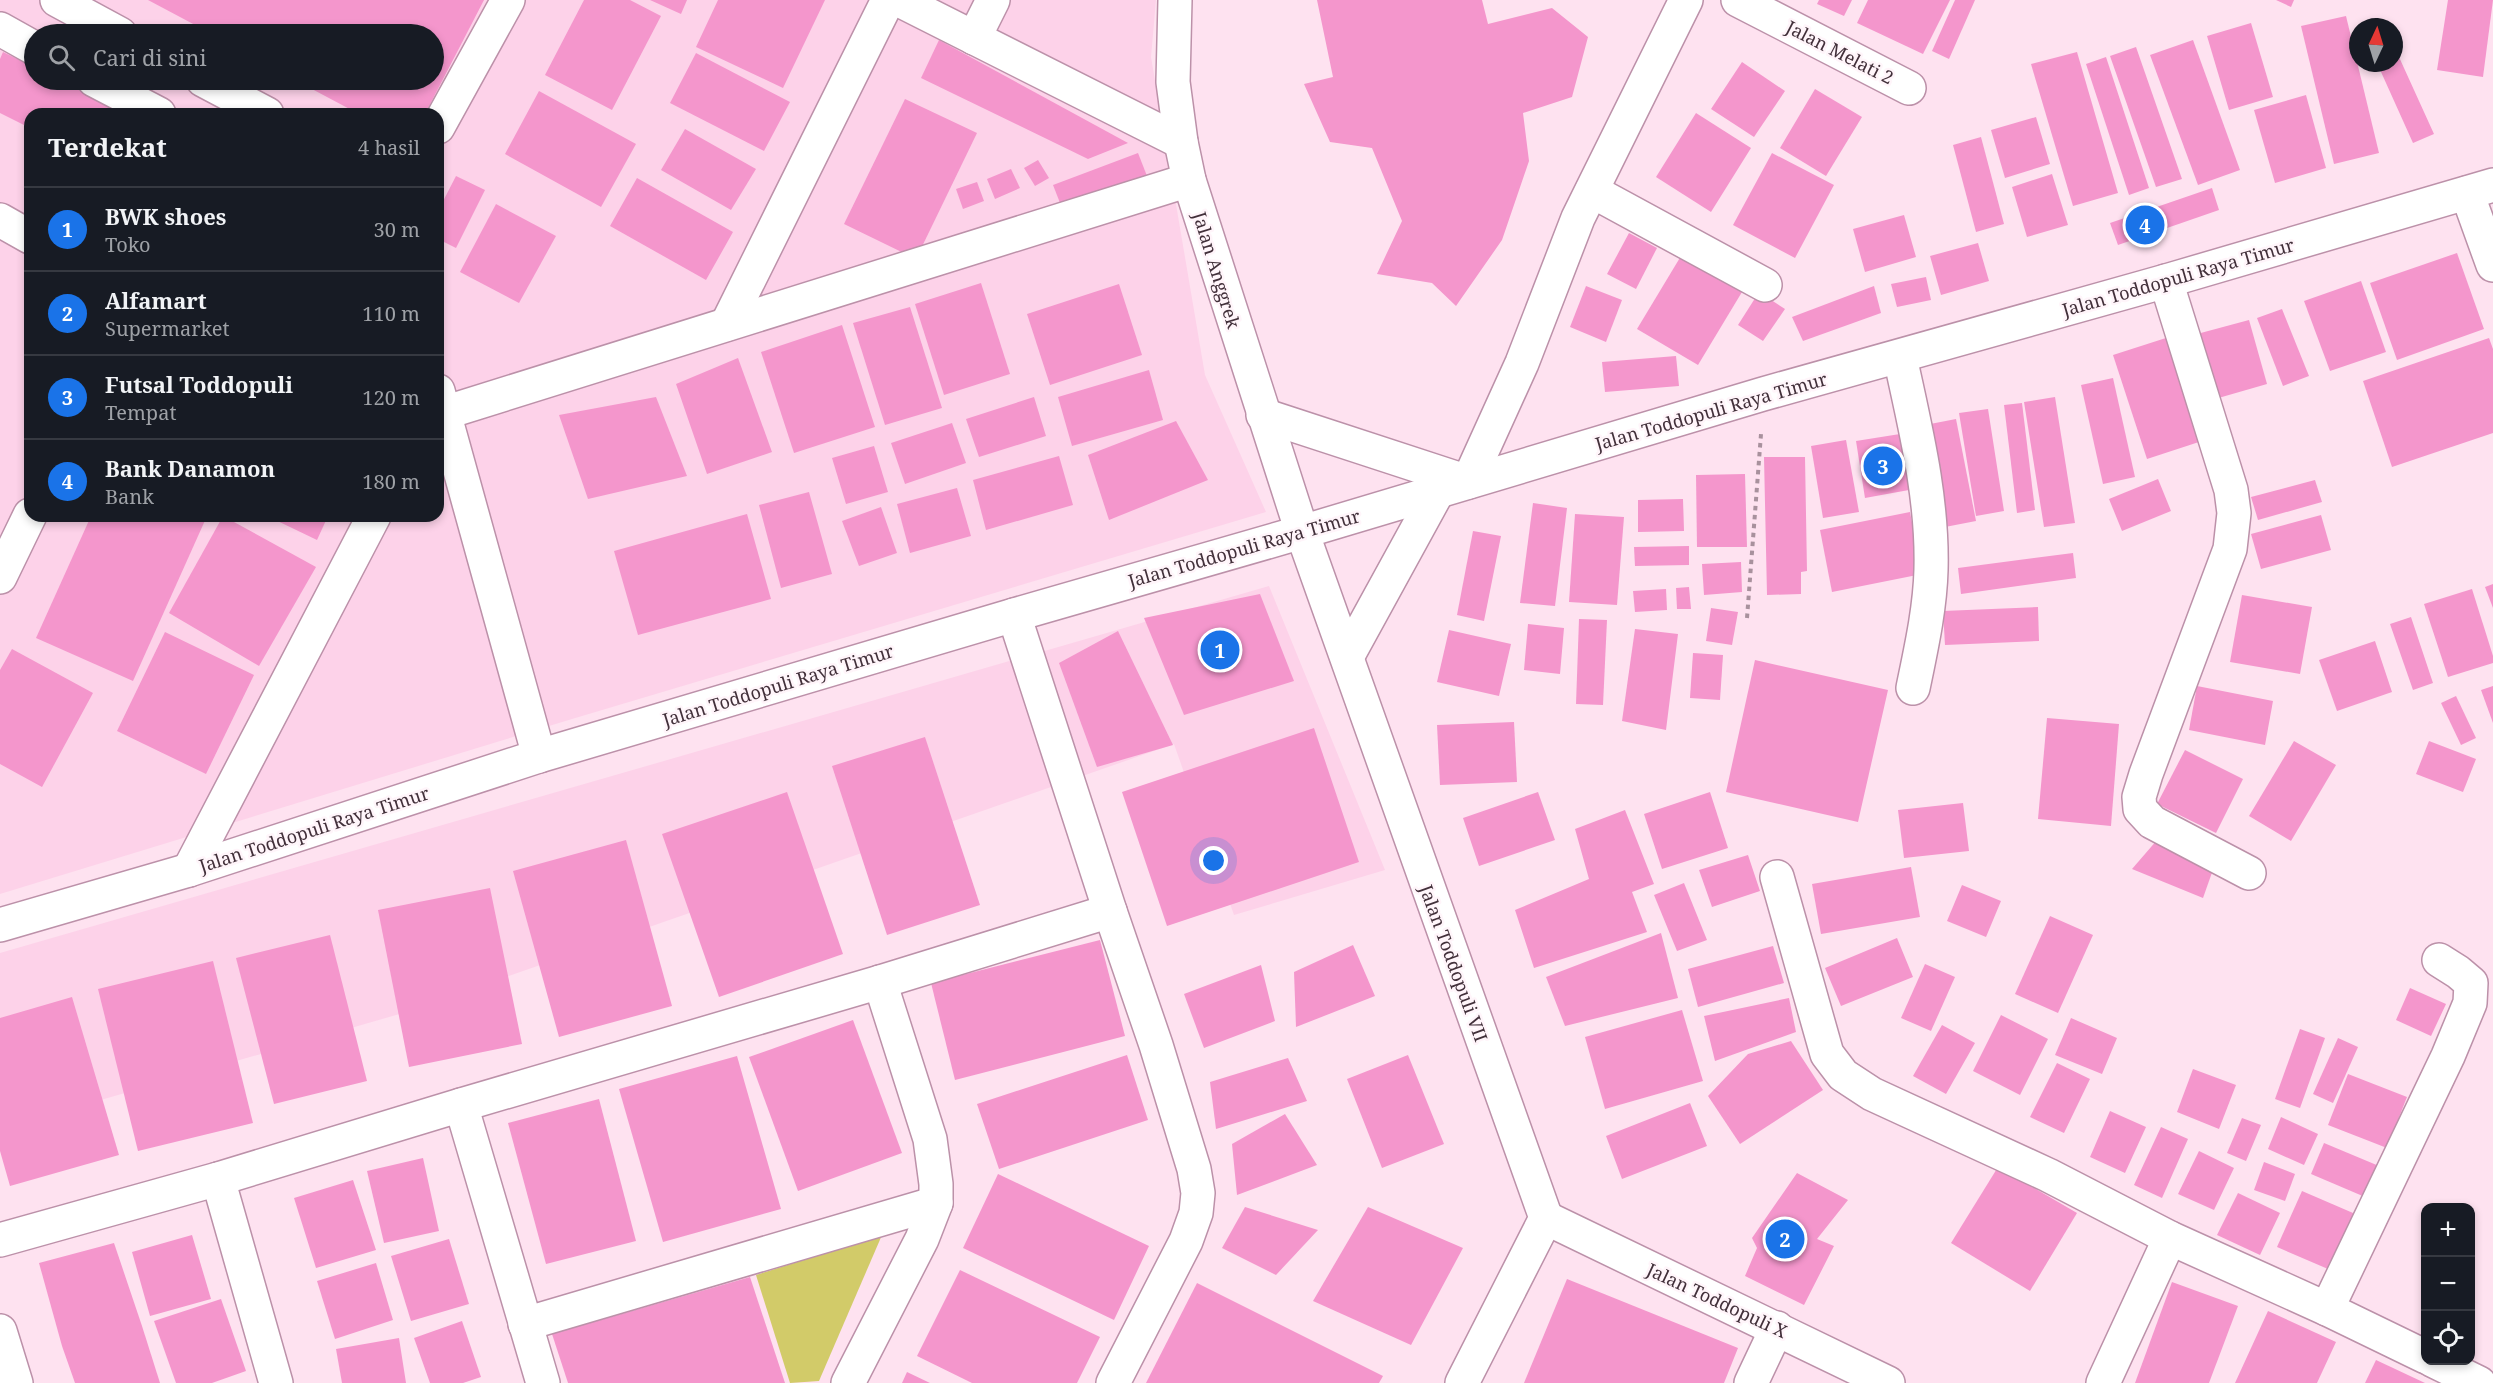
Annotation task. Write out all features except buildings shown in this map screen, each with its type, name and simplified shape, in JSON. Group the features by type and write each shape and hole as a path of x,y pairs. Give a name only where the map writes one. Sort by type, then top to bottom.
{"street":[{"path":"57,0 101,24"},
{"path":"444,116 508,0"},
{"path":"727,324 888,0"},
{"path":"899,0 1180,142"},
{"path":"974,38 993,0"},
{"name":"Jalan Anggrek","path":"1175,0 1173,82 1180,142 1189,180 1302,532"},
{"path":"1347,657 1453,487 1522,363 1578,218 1686,0"},
{"name":"Jalan Melati 2","path":"1738,0 1909,88"},
{"path":"0,29 24,42"},
{"path":"113,90 148,108"},
{"path":"222,90 256,108"},
{"path":"444,406 727,324 1189,180"},
{"path":"2480,189 2493,266"},
{"name":"Jalan Toddopuli Raya Timur","path":"0,925 189,870 539,756 1014,615 1302,532 1763,394 2166,281 2480,189"},
{"path":"1592,191 1765,285"},
{"path":"0,219 24,233"},
{"path":"2166,281 2231,490 2234,513 2230,549 2146,774 2139,797 2140,810 2152,822 2249,873"},
{"path":"1900,357 1926,480 1931,528 1932,572 1922,646 1913,688"},
{"path":"1263,414 1453,487"},
{"path":"444,421 539,756"},
{"path":"0,577 27,522"},
{"path":"189,870 371,522"},
{"name":"Jalan Toddopuli VII","path":"1302,532 1450,954 1546,1218"},
{"path":"1014,615 1156,1045 1194,1170 1198,1193 1196,1213 1186,1242 1113,1383"},
{"path":"1777,877 1827,1054 1843,1076 1872,1094 2048,1175 2170,1238 2421,1355"},
{"path":"0,1240 218,1179 460,1105 880,982 1110,911"},
{"path":"2327,1309 2448,1056 2470,1003 2470,983 2439,960"},
{"path":"848,1383 922,1239 936,1203 930,1139 880,982"},
{"path":"460,1105 543,1383"},
{"path":"218,1179 276,1383"},
{"path":"525,1324 936,1203"},
{"path":"1462,1383 1546,1218"},
{"name":"Jalan Toddopuli X","path":"1546,1218 1888,1383"},
{"path":"2103,1383 2170,1238"},
{"path":"1751,1383 1777,1328"},
{"path":"0,1330 16,1383"},
{"path":"2442,1365 2478,1383"}],"path":[{"path":"1747,618 1763,394"}],"shaded area":[{"path":"0,0 1156,0 1151,57 1205,375 1266,512 572,719 0,894"},
{"path":"1269,586 1385,870 1234,915 1174,744 403,1013 0,1129 0,953"},
{"path":"882,1235 819,1381 790,1383 756,1275"}],"place":[{"name":"Bank Danamon","path":"2145,225"},
{"name":"Futsal Toddopuli","path":"1883,466"},
{"name":"BWK shoes","path":"1220,650"},
{"name":"Alfamart","path":"1785,1239"}]}
